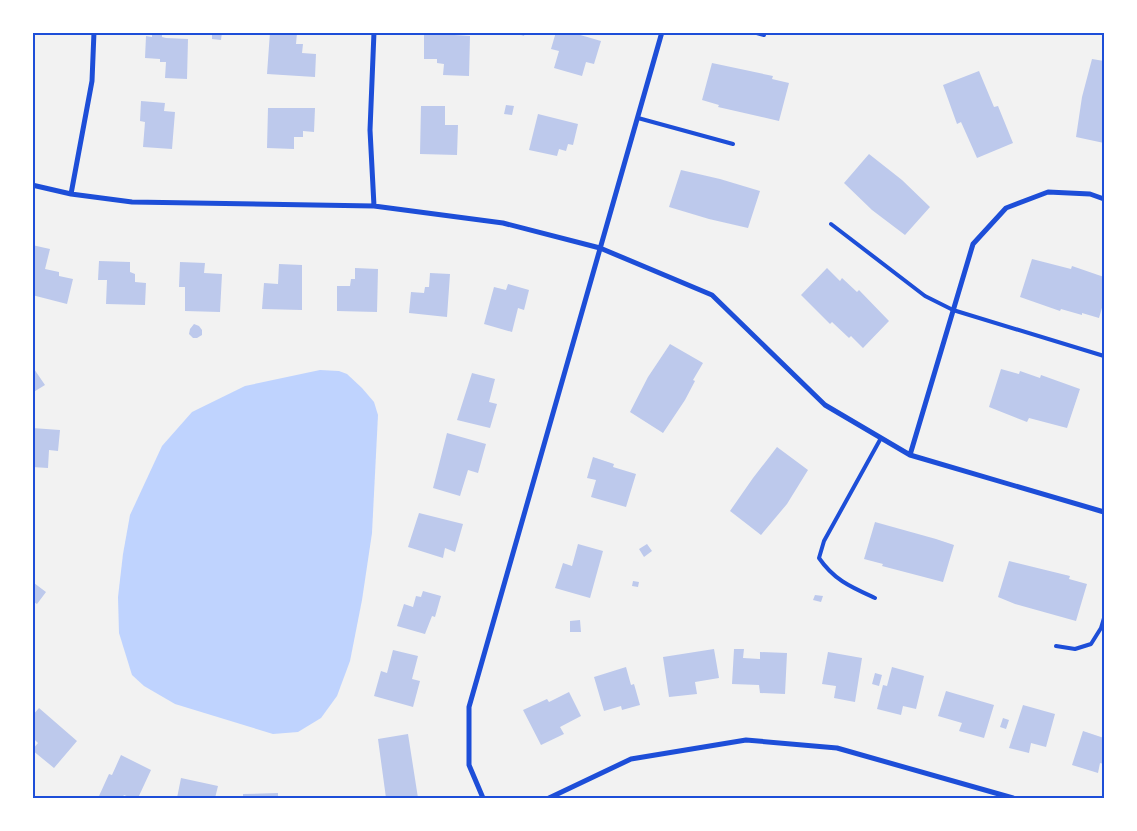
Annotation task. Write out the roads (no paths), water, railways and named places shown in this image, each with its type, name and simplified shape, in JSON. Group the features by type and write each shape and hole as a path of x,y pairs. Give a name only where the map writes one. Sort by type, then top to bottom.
{"street":[{"path":"71,194 92,81 94,32"},
{"path":"374,32 370,130 374,206"},
{"path":"483,798 469,765 468,707 662,32"},
{"path":"32,185 71,194 132,202 374,206 503,223 600,248 712,295 825,405 910,455 1104,512"},
{"path":"910,455 973,244 1006,208 1048,192 1090,194 1104,198"},
{"path":"549,798 631,760 746,740 837,748 1013,798"}],"lane":[{"path":"753,32 764,36"},
{"path":"638,118 733,144"},
{"path":"831,224 924,296 953,310 1104,356"},
{"path":"875,598 846,584 826,568 819,558 824,541 881,438"},
{"path":"1056,646 1075,649 1091,644 1101,628 1104,618"}],"water":[{"path":"320,370 339,371 347,374 374,402 378,415 372,533 350,661 337,696 321,718 298,732 273,734 175,704 144,686 132,675 119,633 118,597 123,554 130,515 162,446 192,412 245,386"}]}
